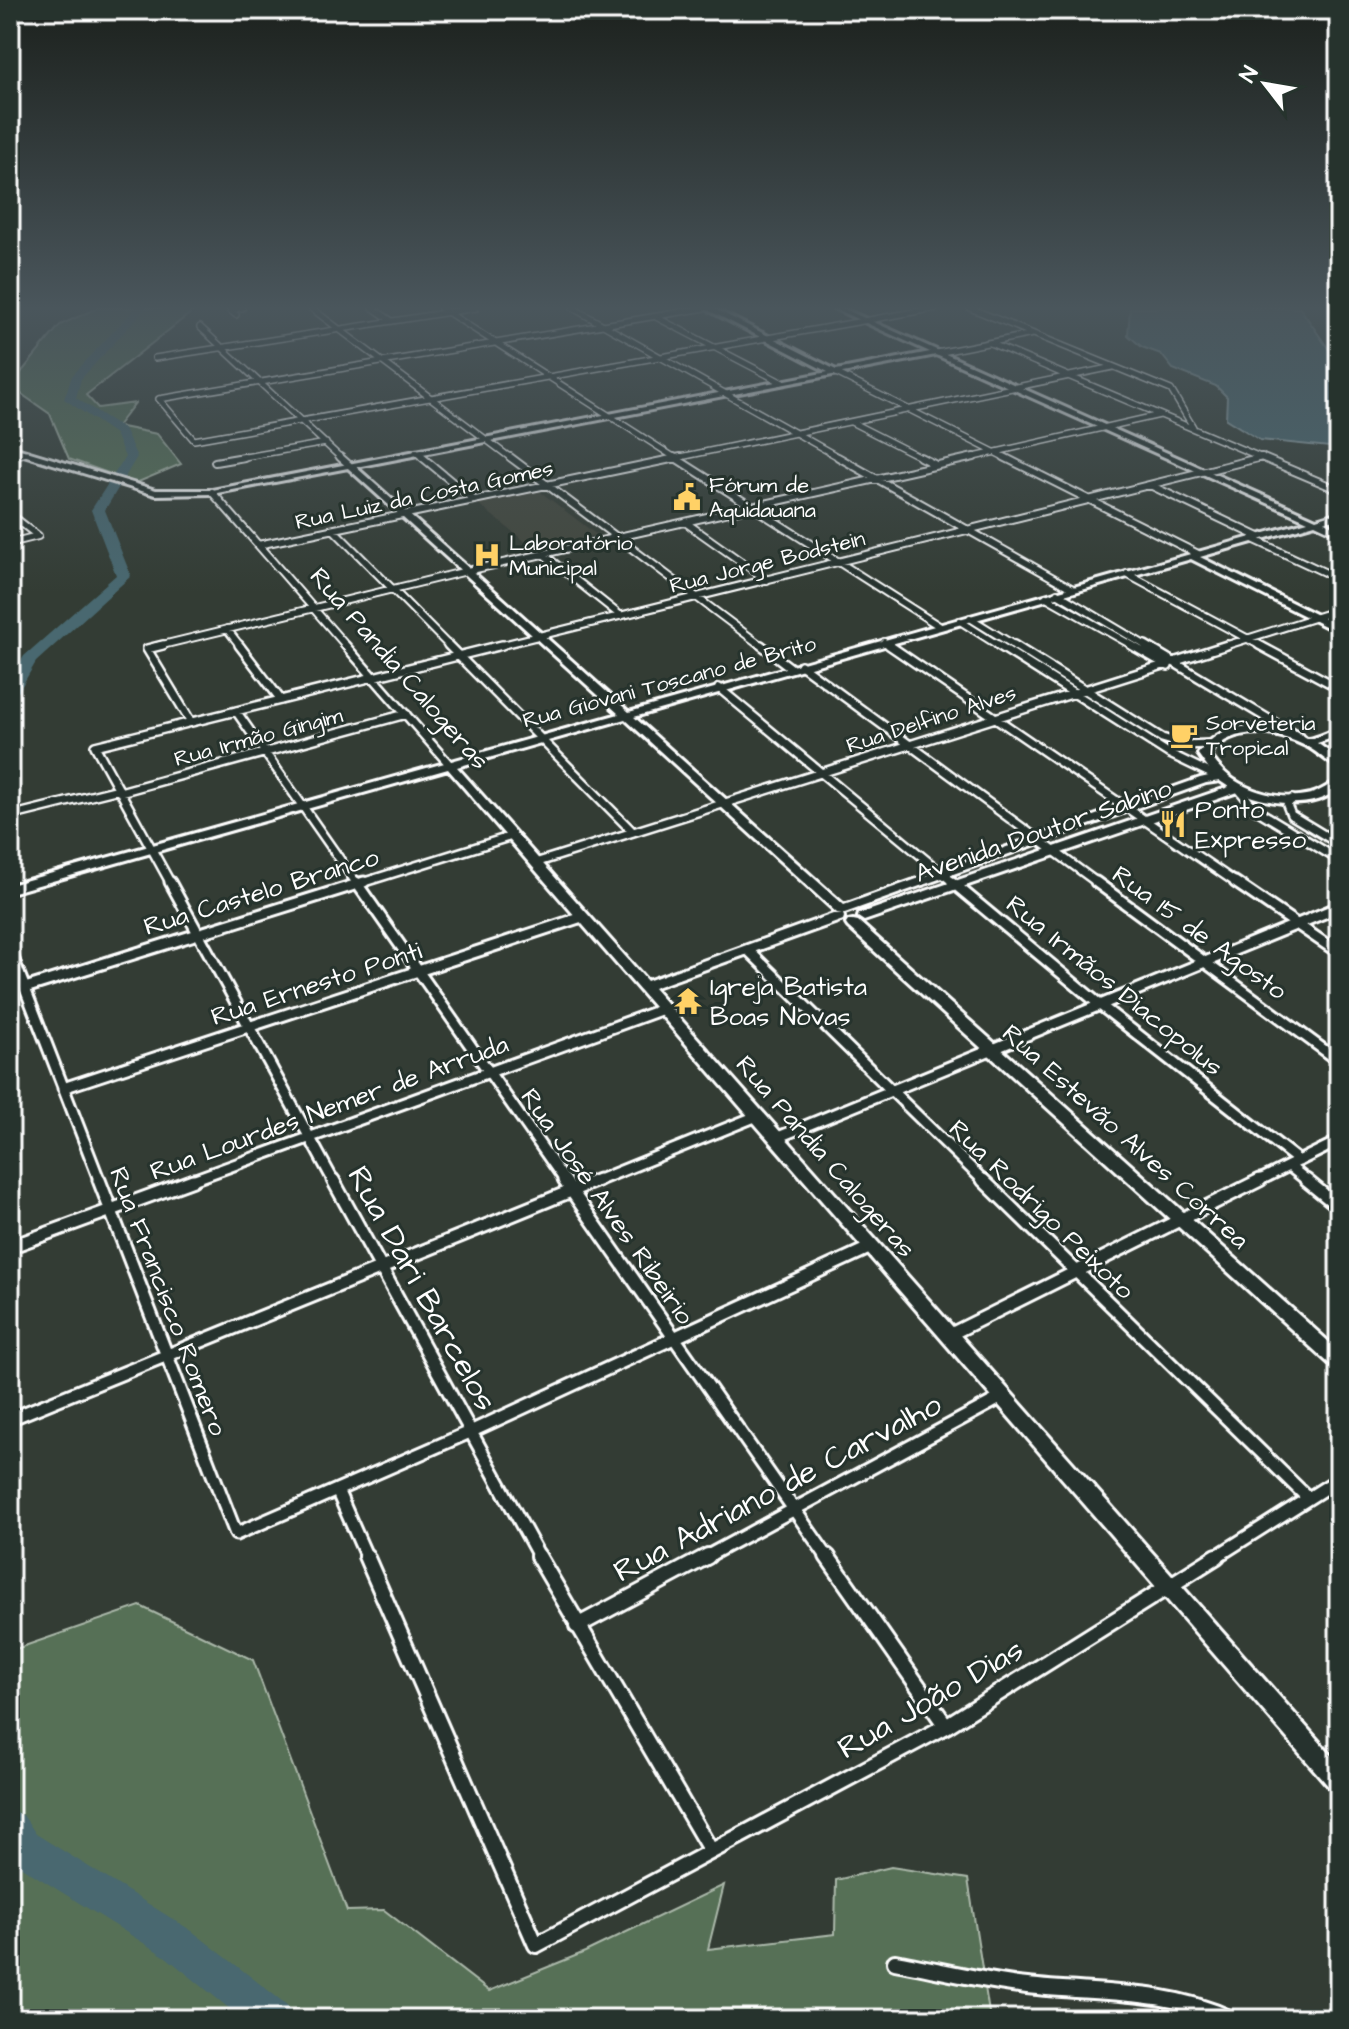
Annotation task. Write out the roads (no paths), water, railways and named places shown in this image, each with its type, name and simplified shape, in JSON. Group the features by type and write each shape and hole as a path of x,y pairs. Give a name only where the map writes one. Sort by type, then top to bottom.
{"main road":[{"path":"10,448 155,493 212,492 672,403"},
{"path":"1047,403 1339,532"},
{"path":"349,465 843,912"},
{"name":"Rua Giovani Toscano de Brito","path":"10,889 540,737 1339,515"},
{"path":"1195,555 1339,630"},
{"path":"1336,756 1306,741 1256,731 1236,732 1209,744 1204,754 1218,777 1238,788 1292,799 1324,794 1339,783"},
{"path":"1306,741 1339,732"},
{"name":"Rua Pandia Calogeras","path":"449,764 1339,1781"},
{"name":"Avenida Doutor Sabino","path":"644,987 1036,838 1218,777"},
{"name":"Avenida Doutor Sabino","path":"860,920 1238,788"},
{"name":"Rua Estevão Alves Correa","path":"843,912 857,909 860,920 881,946 1339,1362"}],"street":[{"path":"162,403 194,440 403,403"},
{"path":"282,403 349,465"},
{"name":"Rua 15 de Agosto","path":"435,403 695,598 908,743 1339,1061"},
{"path":"587,403 939,626"},
{"path":"742,403 1073,589"},
{"path":"895,403 1195,555"},
{"name":"Rua Luiz da Costa Gomes","path":"258,545 944,403"},
{"path":"1130,403 1339,490"},
{"path":"1179,403 1193,427"},
{"path":"191,722 147,649 467,571 1160,415"},
{"path":"851,422 934,465"},
{"path":"215,462 326,443"},
{"path":"416,452 474,500"},
{"path":"10,457 27,453"},
{"name":"Rua Jorge Bodstein","path":"95,746 1262,457"},
{"path":"1150,485 1339,579"},
{"name":"Rua Pandia Calogeras","path":"212,492 449,764"},
{"path":"10,514 38,536 10,543"},
{"path":"685,522 767,580"},
{"path":"334,530 633,832"},
{"path":"543,554 621,616"},
{"path":"1127,574 1339,688"},
{"path":"1057,593 1248,711 1254,717 1256,731"},
{"path":"1046,597 1169,662 1306,741"},
{"name":"Rua Delfino Alves","path":"535,863 908,743 1339,610"},
{"path":"965,619 1174,744 1209,744"},
{"path":"965,619 1181,761 1218,777"},
{"path":"227,629 281,700"},
{"path":"884,642 1339,953"},
{"name":"Rua Irmãos Diacopolus","path":"719,688 1294,1164 1339,1207"},
{"name":"Rua José Alves Ribeirio","path":"236,711 946,1726"},
{"name":"Rua Irmão Gingim","path":"10,816 406,714"},
{"name":"Rua Dari Barcelos","path":"95,746 577,1626 711,1851"},
{"path":"1238,788 1255,809 1339,860"},
{"path":"1292,799 1287,805 1291,815 1339,844"},
{"name":"Rua Castelo Branco","path":"25,988 512,836"},
{"path":"776,1138 1339,907"},
{"name":"Rua Ernesto Ponti","path":"63,1088 582,917"},
{"name":"Rua Francisco Romero","path":"10,950 236,1534 337,1490"},
{"name":"Rua Rodrigo Peixoto","path":"748,950 1308,1498"},
{"name":"Rua Lourdes Nemer de Arruda","path":"10,1247 663,1009"},
{"path":"10,1419 757,1116"},
{"path":"949,1335 1339,1141"},
{"path":"337,1490 871,1247"},
{"name":"Rua Adriano de Carvalho","path":"577,1626 1002,1397"},
{"name":"Rua João Dias","path":"337,1490 536,1945 946,1726 1339,1479"},
{"path":"895,1962 1026,1985 1161,1997 1218,2011 1231,2019"}],"water":[{"path":"1227,403 1339,403 1339,448 1260,440 1226,419"}],"waterway":[{"path":"10,693 30,659 124,576 98,510 131,457 120,432 76,403"},
{"path":"10,1828 23,1847 179,1944 273,2019"}],"place":[{"name":"Fórum de Aquidauana","path":"687,497"},
{"name":"Laboratório Municipal","path":"487,555"},
{"name":"Sorveteria Tropical","path":"1184,735"},
{"name":"Ponto Expresso","path":"1173,824"},
{"name":"Igreja Batista Boas Novas","path":"688,1001"}]}
